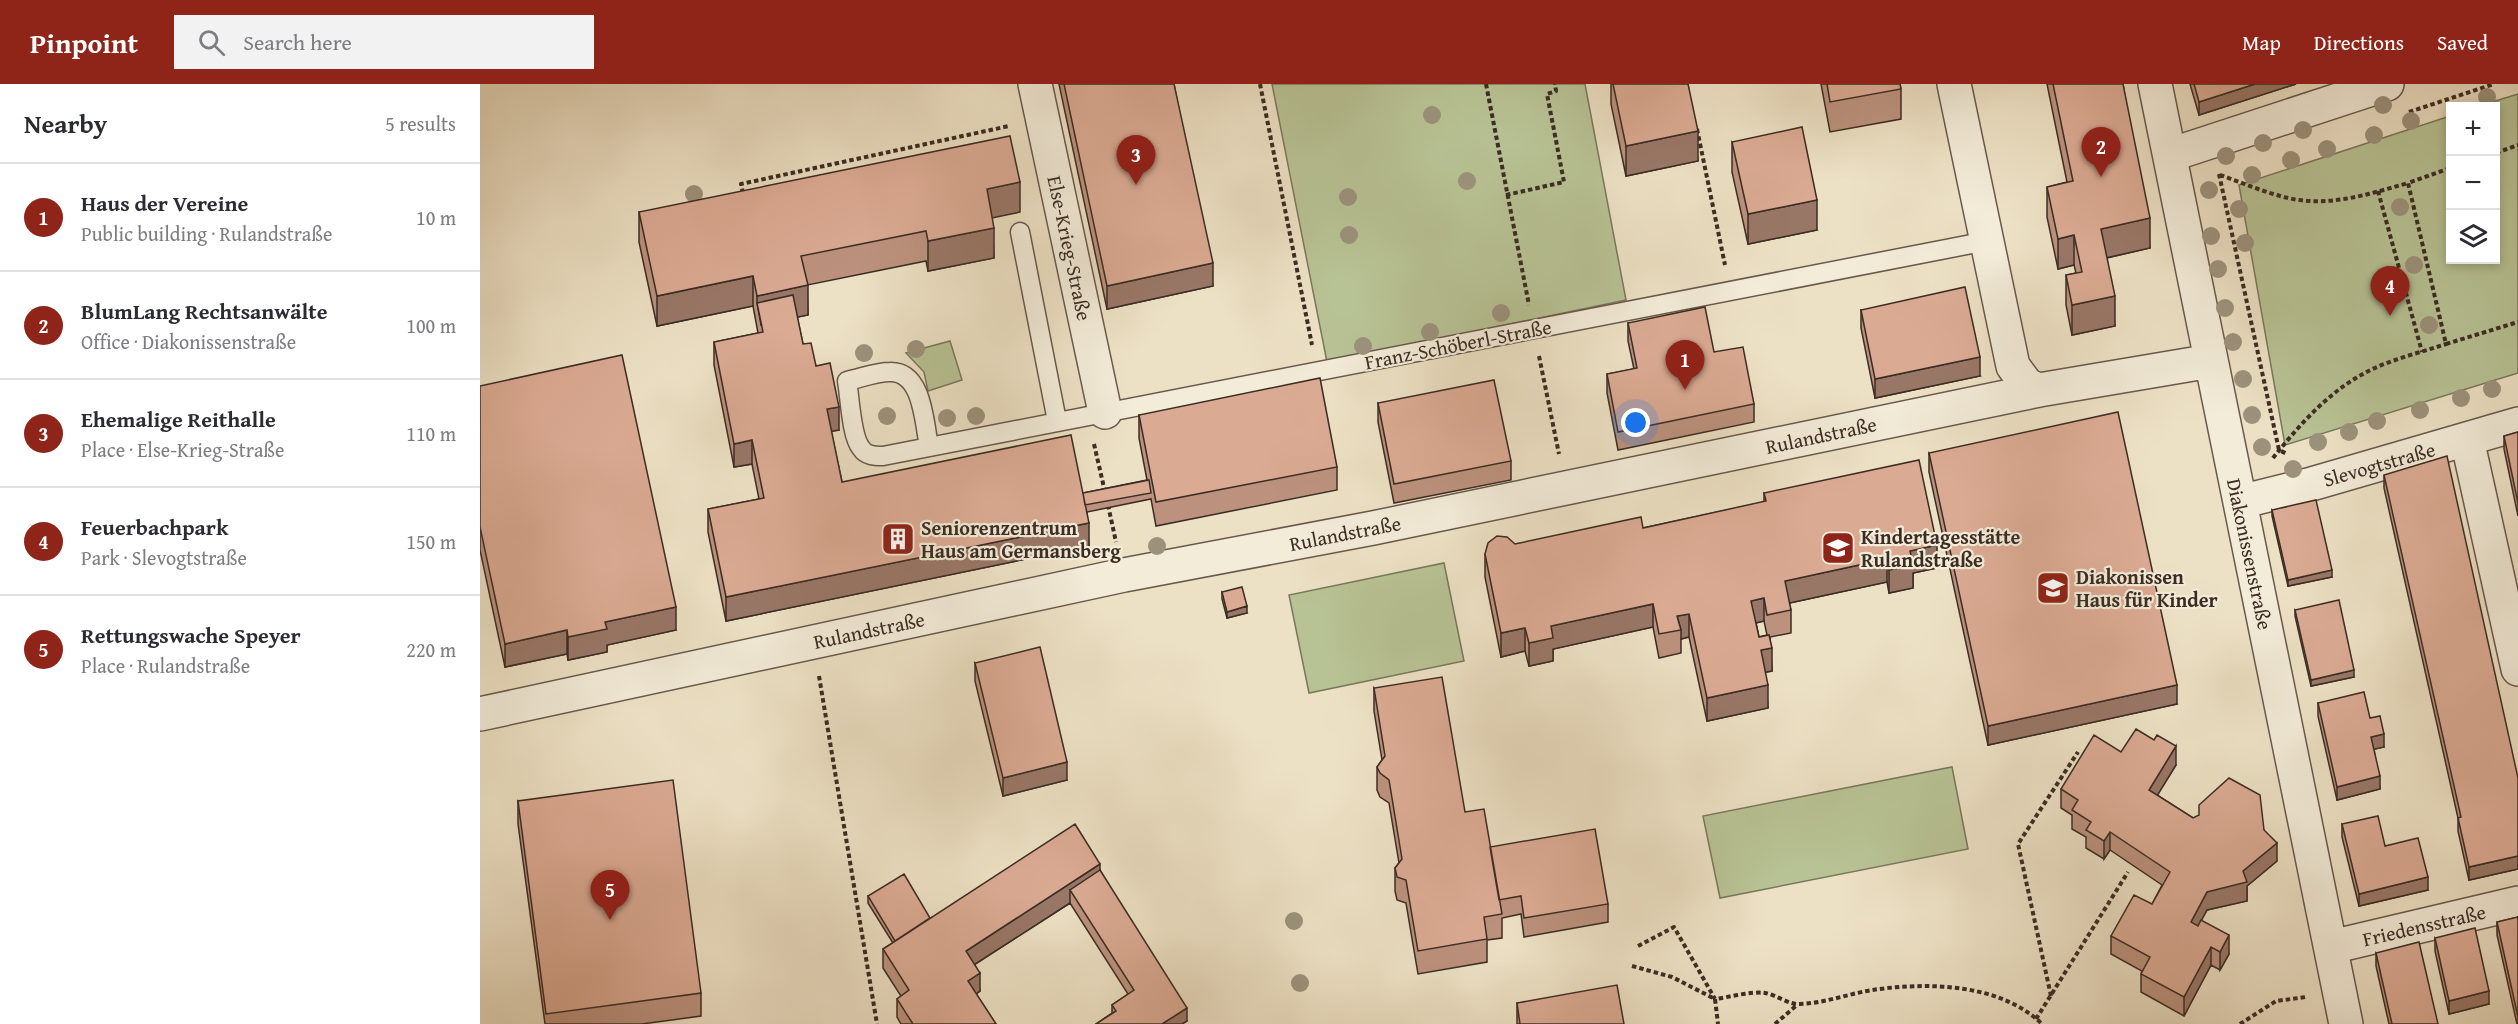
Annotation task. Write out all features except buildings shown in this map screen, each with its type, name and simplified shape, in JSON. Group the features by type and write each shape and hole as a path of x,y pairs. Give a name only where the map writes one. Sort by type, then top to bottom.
{"street":[{"name":"Else-Krieg-Straße","path":"1035,84 1099,425"},
{"path":"1954,84 2013,366 2027,385 2038,390"},
{"name":"Diakonissenstraße","path":"2155,84 2346,1024"},
{"path":"2170,155 2387,84"},
{"name":"Rulandstraße","path":"480,714 1124,575 1373,528 2038,390 2211,361"},
{"name":"Slevogtstraße","path":"2240,502 2518,424"},
{"path":"2467,439 2518,669"},
{"name":"Friedensstraße","path":"2331,946 2518,903"}],"lane":[{"path":"1020,232 1057,421"},
{"name":"Franz-Schöberl-Straße","path":"929,446 918,393 910,381 899,374 890,372 847,381 856,439 861,449 872,456 883,456 1057,421 1099,425 1317,371 1987,241"}],"path":[{"path":"1260,84 1317,371"},
{"path":"1485,84 1566,488"},
{"path":"1506,195 1564,182 1547,94 1556,91 1554,84"},
{"path":"2406,113 2494,84"},
{"path":"744,202 741,184 1042,118"},
{"path":"1695,118 1730,291"},
{"path":"2500,152 2518,145"},
{"path":"2170,155 2283,196 2309,201 2336,200 2378,191 2446,170"},
{"path":"2219,174 2230,170"},
{"path":"2219,174 2279,450 2294,458"},
{"path":"2408,183 2446,344"},
{"path":"2378,191 2422,352"},
{"path":"2240,502 2279,450 2335,393 2356,377 2422,352 2518,322"},
{"path":"1099,425 1124,575"},
{"path":"830,673 819,675 877,1024"},
{"path":"2051,996 2018,844 2078,752"},
{"path":"2036,1019 2128,872"},
{"path":"1638,946 1674,927 1715,999 1718,1024"},
{"path":"1632,966 1672,977 1715,999 1764,993 1798,1004 1871,990 1911,986 1991,995 2018,1006 2042,1024"},
{"path":"2240,1024 2276,1001 2339,992"},
{"path":"1775,1024 1798,1004"}],"green space":[{"path":"1272,84 1585,84 1626,300 1327,362"},
{"path":"2518,94 2518,373 2285,445 2239,185 2446,117 2446,264 2500,264 2500,102 2492,102"},
{"path":"950,341 962,380 928,391 924,372 906,353"},
{"path":"1444,563 1464,661 1309,693 1289,595"},
{"path":"1952,767 1968,849 1720,898 1703,816"}],"place":[{"name":"BlumLang Rechtsanwälte","path":"2101,177"},
{"name":"Ehemalige Reithalle","path":"1136,185"},
{"name":"Feuerbachpark","path":"2390,316"},
{"name":"Haus der Vereine","path":"1685,390"},
{"name":"Seniorenzentrum Haus am Germansberg","path":"898,539"},
{"name":"Kindertagesstätte Rulandstraße","path":"1838,548"},
{"name":"Diakonissen Haus für Kinder","path":"2053,588"},
{"name":"Rettungswache Speyer","path":"610,920"}]}
